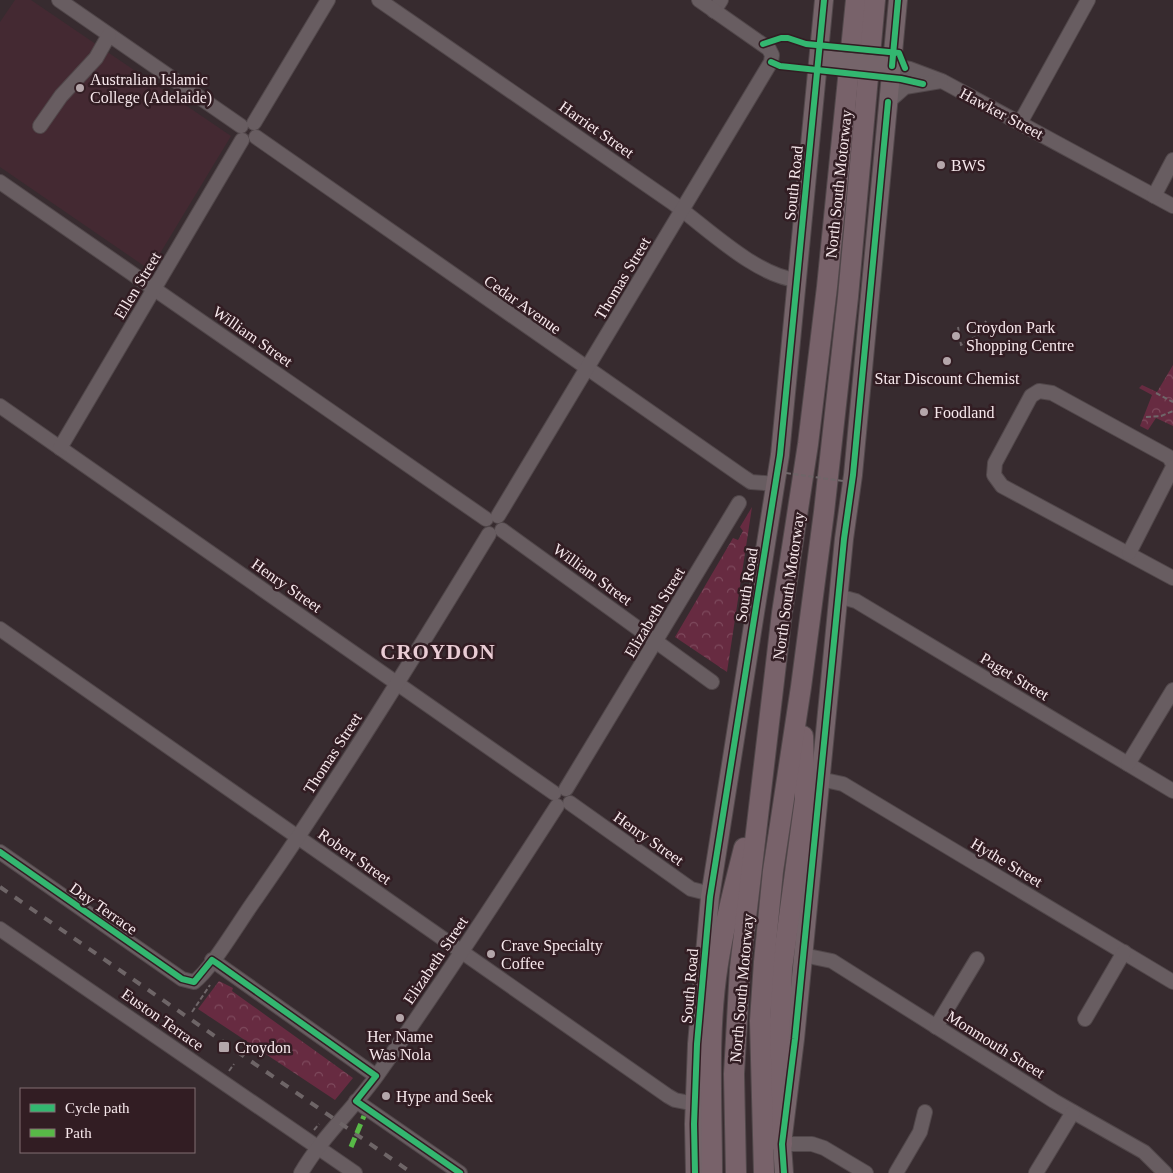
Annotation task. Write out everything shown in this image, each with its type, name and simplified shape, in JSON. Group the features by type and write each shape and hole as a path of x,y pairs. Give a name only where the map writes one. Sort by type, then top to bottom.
{"highway":[{"name":"North South Motorway","path":"736,1173 734,1074 740,968 782,613 808,444 820,346 838,195 856,0"},
{"name":"North South Motorway","path":"764,1173 760,1021 764,962 773,870 801,687 824,512 848,297 875,0"},
{"path":"782,1144 777,1094 782,968 805,799 801,687"},
{"path":"712,1173 711,1042 717,965 727,917 762,781"}],"main road":[{"name":"South Road","path":"695,1173 697,1044 711,894 781,479 797,280 824,0"},
{"path":"784,1173 782,1144 803,955 838,596 853,475 898,0"},
{"name":"Hawker Street","path":"819,59 892,66"}],"street":[{"path":"59,0 109,36 248,124 258,129 256,137 249,142 242,140 239,134 248,124 328,0"},
{"name":"Harriet Street","path":"379,0 683,210 755,265 778,277 797,280"},
{"path":"699,0 717,5"},
{"path":"1020,123 1088,0"},
{"name":"Thomas Street","path":"492,517 587,370 771,62 772,55 766,47 717,5"},
{"path":"40,126 61,96 96,58 109,36"},
{"name":"Hawker Street","path":"892,66 910,69 942,81 1173,206"},
{"path":"888,102 905,88 942,81"},
{"name":"Cedar Avenue","path":"256,137 747,480 781,479"},
{"name":"Ellen Street","path":"60,448 242,140"},
{"path":"1154,196 1173,160"},
{"name":"William Street","path":"0,182 154,289 492,517"},
{"path":"1129,553 1173,466 1169,457 1060,397 1052,393 1039,391 1031,396 995,463 994,475 1002,486 1173,578"},
{"name":"Henry Street","path":"0,406 691,889 711,894"},
{"name":"Elizabeth Street","path":"301,1173 318,1147 376,1076 462,952 562,798 739,503"},
{"path":"492,517 503,521 496,532"},
{"name":"Thomas Street","path":"194,982 212,960 298,838 496,532"},
{"name":"William Street","path":"496,532 657,641 712,682"},
{"name":"Paget Street","path":"838,596 856,601 1173,791"},
{"name":"Robert Street","path":"0,629 668,1096 675,1100 695,1104"},
{"path":"1128,764 1173,690"},
{"name":"Hythe Street","path":"820,779 843,784 1173,982"},
{"name":"Day Terrace","path":"0,852 182,979 194,982"},
{"name":"Euston Terrace","path":"0,929 355,1173"},
{"path":"1085,1019 1124,952"},
{"name":"Monmouth Street","path":"803,955 832,961 1073,1112 1144,1152 1165,1173"},
{"path":"212,960 376,1076"},
{"path":"936,1027 978,960"},
{"path":"356,1101 460,1173"},
{"path":"896,1173 920,1132 925,1112"},
{"path":"1036,1173 1073,1112"},
{"path":"782,1144 812,1144 824,1148 866,1173"}],"path":[{"path":"958,328 961,345 977,336 986,320"},
{"path":"1156,393 1173,402"},
{"path":"1146,417 1161,416 1173,412"},
{"path":"781,479 843,481"},
{"path":"192,1012 210,985"},
{"path":"311,1134 319,1124"}],"shaded area":[{"name":"Australian Islamic College (Adelaide)","path":"15,0 31,0 231,136 150,270 0,167 0,22"}],"green space":[{"path":"1173,365 1173,426 1156,418 1148,430 1140,426 1152,395 1139,388 1142,385 1157,392"},
{"path":"752,507 727,672 675,637 733,538 738,540 743,531 740,527"},
{"path":"219,981 233,988 232,991 353,1078 335,1100 198,1009"}],"railway":[{"path":"0,887 412,1173"}],"marked path":[{"path":"351,1147 364,1116"}],"cycle path":[{"path":"695,1173 694,1124 697,1044 710,897 780,455 824,0"},
{"path":"892,66 898,0"},
{"path":"763,44 781,38 788,38 806,44 899,53 905,68"},
{"path":"771,62 780,66 901,79 923,84"},
{"path":"784,1173 782,1144 795,1039 844,539 853,475 888,102"},
{"path":"0,852 182,979 194,982 212,960 218,964 376,1076 356,1101 460,1173"}],"place":[{"name":"Australian Islamic College (Adelaide)","path":"80,88"},
{"name":"BWS","path":"941,165"},
{"name":"Croydon Park Shopping Centre","path":"956,336"},
{"name":"Star Discount Chemist","path":"947,361"},
{"name":"Foodland","path":"924,412"},
{"name":"Crave Specialty Coffee","path":"491,954"},
{"name":"Her Name Was Nola","path":"400,1018"},
{"name":"Croydon","path":"224,1047"},
{"name":"Hype and Seek","path":"386,1096"}],"district":[{"name":"CROYDON","path":"438,652"}]}
